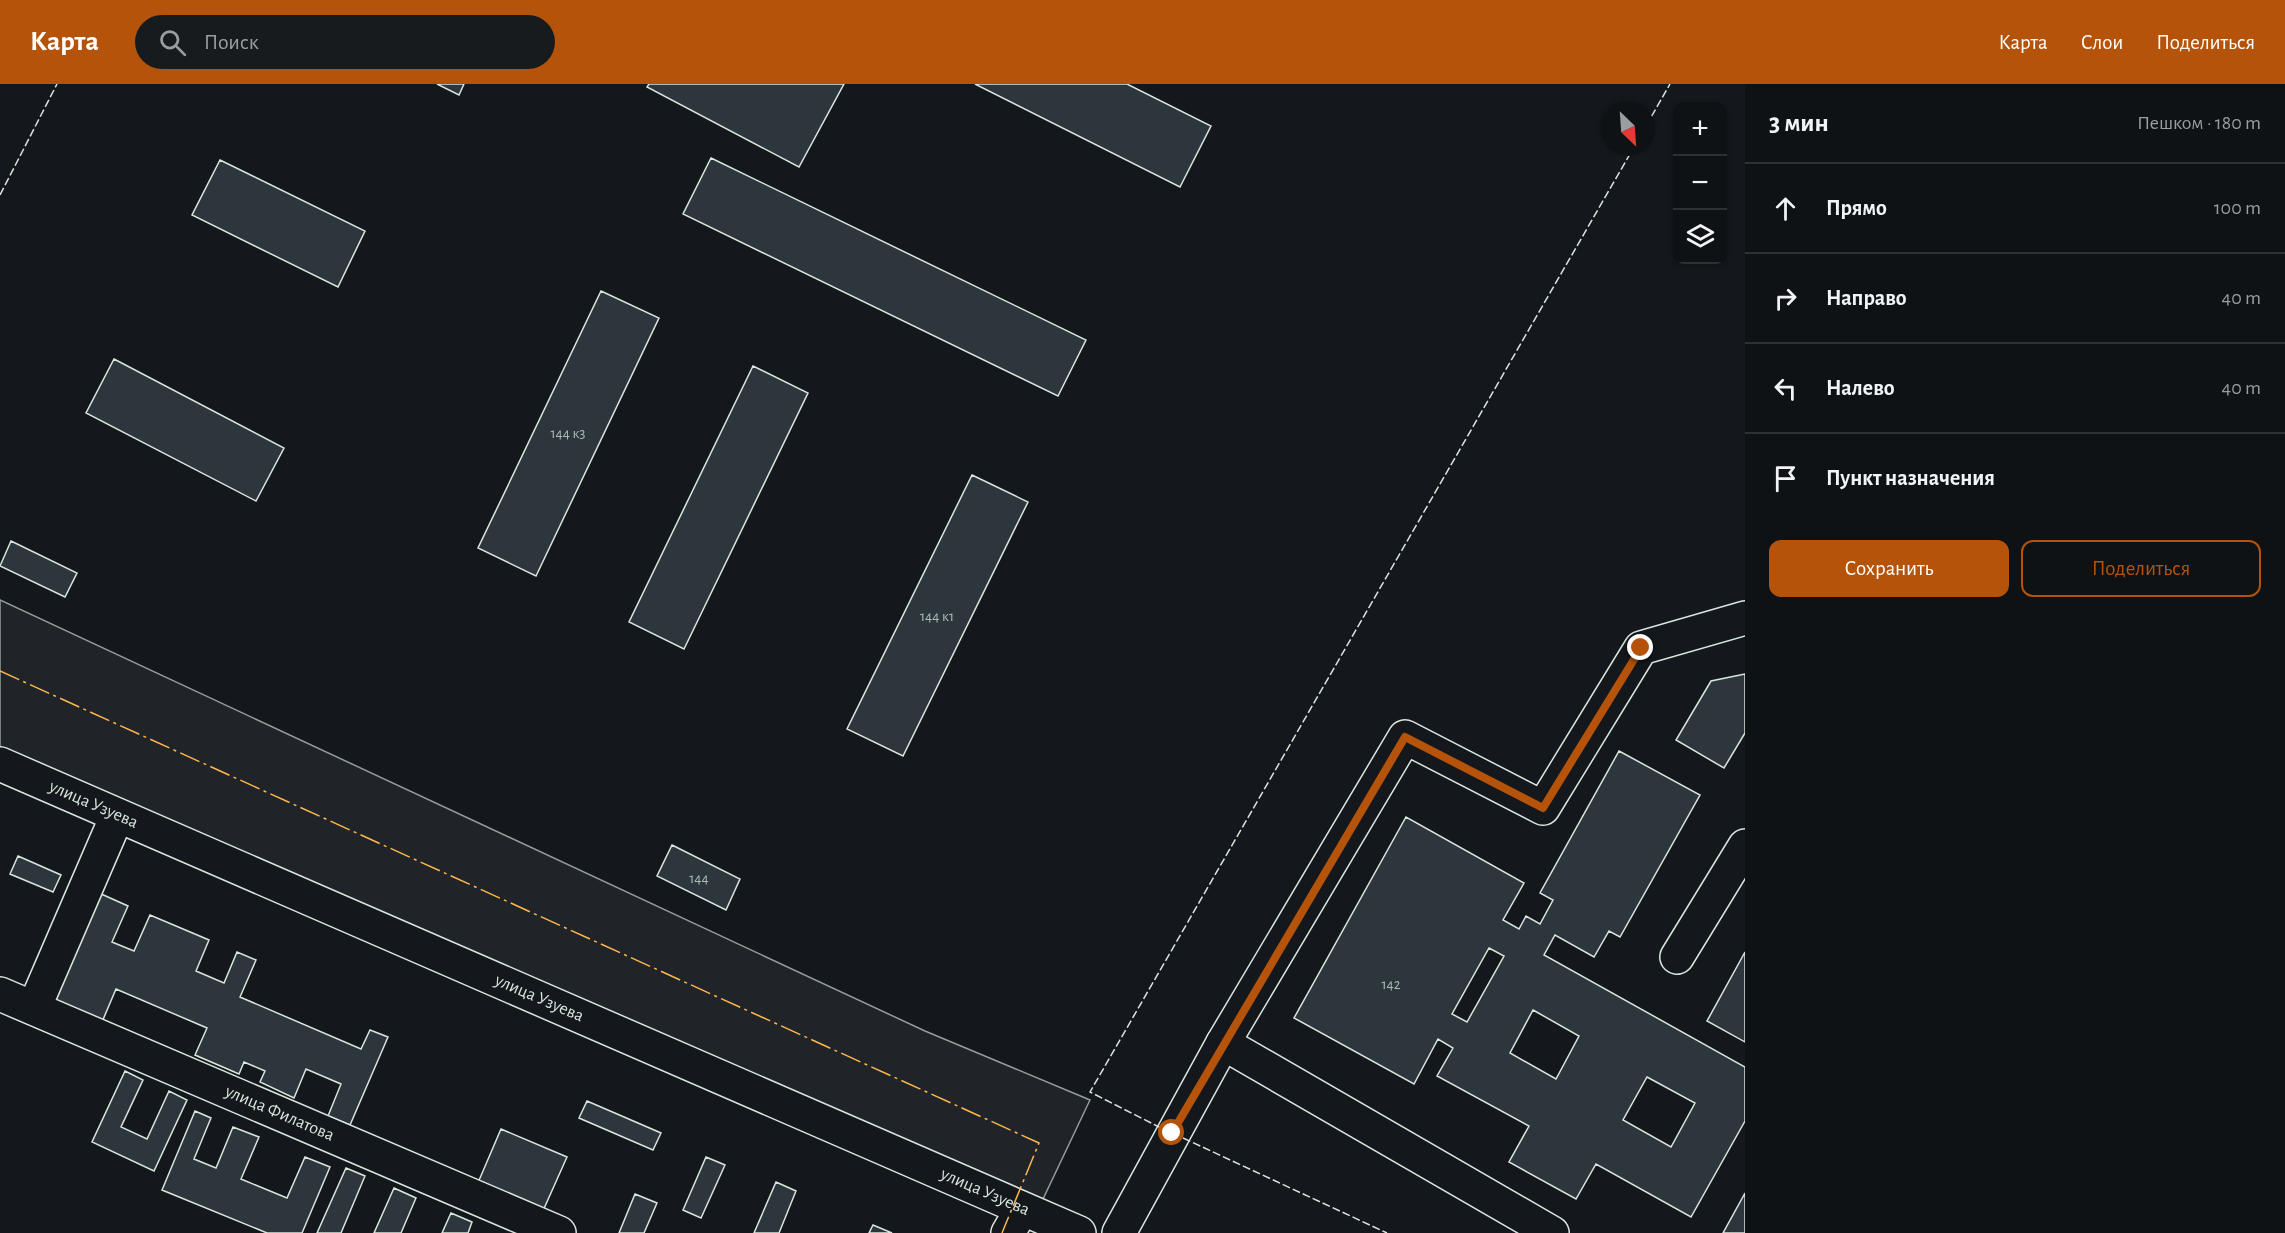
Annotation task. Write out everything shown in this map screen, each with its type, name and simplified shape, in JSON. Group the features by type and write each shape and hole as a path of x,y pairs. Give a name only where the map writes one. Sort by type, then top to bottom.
{"main road":[{"path":"1119,1233 1223,1043 1405,737 1543,808 1641,648 1745,618"},
{"name":"улица Узуева","path":"0,764 1015,1221 1079,1233"},
{"path":"34,1008 117,816"},
{"path":"1677,957 1745,846"},
{"name":"улица Филатова","path":"0,994 559,1233"},
{"path":"1223,1043 1552,1233"}],"shaded area":[{"path":"0,600 925,1031 1090,1100 1043,1199 0,749"}],"building":[{"path":"437,84 464,84 459,95"},
{"path":"649,84 844,84 799,167 647,87"},
{"path":"975,84 1127,84 1211,126 1180,187"},
{"path":"711,158 1086,340 1058,396 683,214"},
{"path":"220,160 365,231 338,287 192,215"},
{"path":"601,291 659,318 536,576 478,548"},
{"path":"114,359 284,448 256,501 86,413"},
{"path":"753,366 808,393 684,649 629,622"},
{"path":"972,475 1028,502 903,756 847,729"},
{"path":"11,541 77,573 65,597 0,566"},
{"path":"1745,674 1745,733 1724,768 1676,740 1711,681"},
{"path":"1619,751 1700,795 1620,937 1609,931 1594,957 1555,935 1544,955 1745,1067 1745,1121 1691,1217 1596,1164 1576,1199 1509,1162 1529,1126 1437,1076 1453,1048 1438,1039 1414,1084 1294,1018 1406,817 1524,883 1503,920 1519,929 1526,916 1540,924 1553,900 1540,893","holes":["1489,948 1504,956 1467,1022 1452,1014","1533,1010 1579,1036 1556,1079 1510,1053","1647,1077 1695,1103 1671,1147 1623,1120"]},
{"path":"672,845 740,879 726,910 657,876"},
{"path":"18,856 61,875 53,892 10,874"},
{"path":"99,893 128,906 112,942 134,951 150,915 209,940 196,971 224,983 237,952 256,960 240,997 361,1049 370,1030 388,1037 350,1125 328,1116 341,1084 306,1069 294,1098 260,1082 265,1071 244,1062 239,1074 195,1055 207,1028 116,989 102,1022 53,1001"},
{"path":"1745,952 1745,1042 1707,1021"},
{"path":"125,1071 143,1080 121,1127 147,1139 169,1091 187,1100 154,1171 92,1142"},
{"path":"587,1101 661,1133 653,1150 579,1118"},
{"path":"195,1111 211,1118 194,1159 216,1168 233,1127 259,1137 241,1179 287,1198 305,1157 330,1167 302,1233 267,1233 162,1190"},
{"path":"501,1129 567,1157 542,1213 477,1185"},
{"path":"706,1157 725,1165 701,1218 683,1210"},
{"path":"346,1168 365,1176 341,1233 317,1233"},
{"path":"776,1182 796,1191 779,1233 754,1233"},
{"path":"394,1188 416,1198 401,1233 374,1233"},
{"path":"1745,1193 1745,1233 1723,1233"},
{"path":"635,1194 657,1203 644,1233 619,1233"},
{"path":"451,1213 472,1222 468,1233 442,1233"},
{"path":"873,1225 892,1233 869,1233"}],"fence":[{"path":"0,195 57,84"},
{"path":"1655,110 1670,84"},
{"path":"1161,1128 1090,1092 1629,156"},
{"path":"1183,1138 1387,1233"}],"power":[{"path":"0,671 1039,1143 1002,1233"}],"route":[{"path":"1172,1133 1405,737 1543,808 1641,648"}]}
